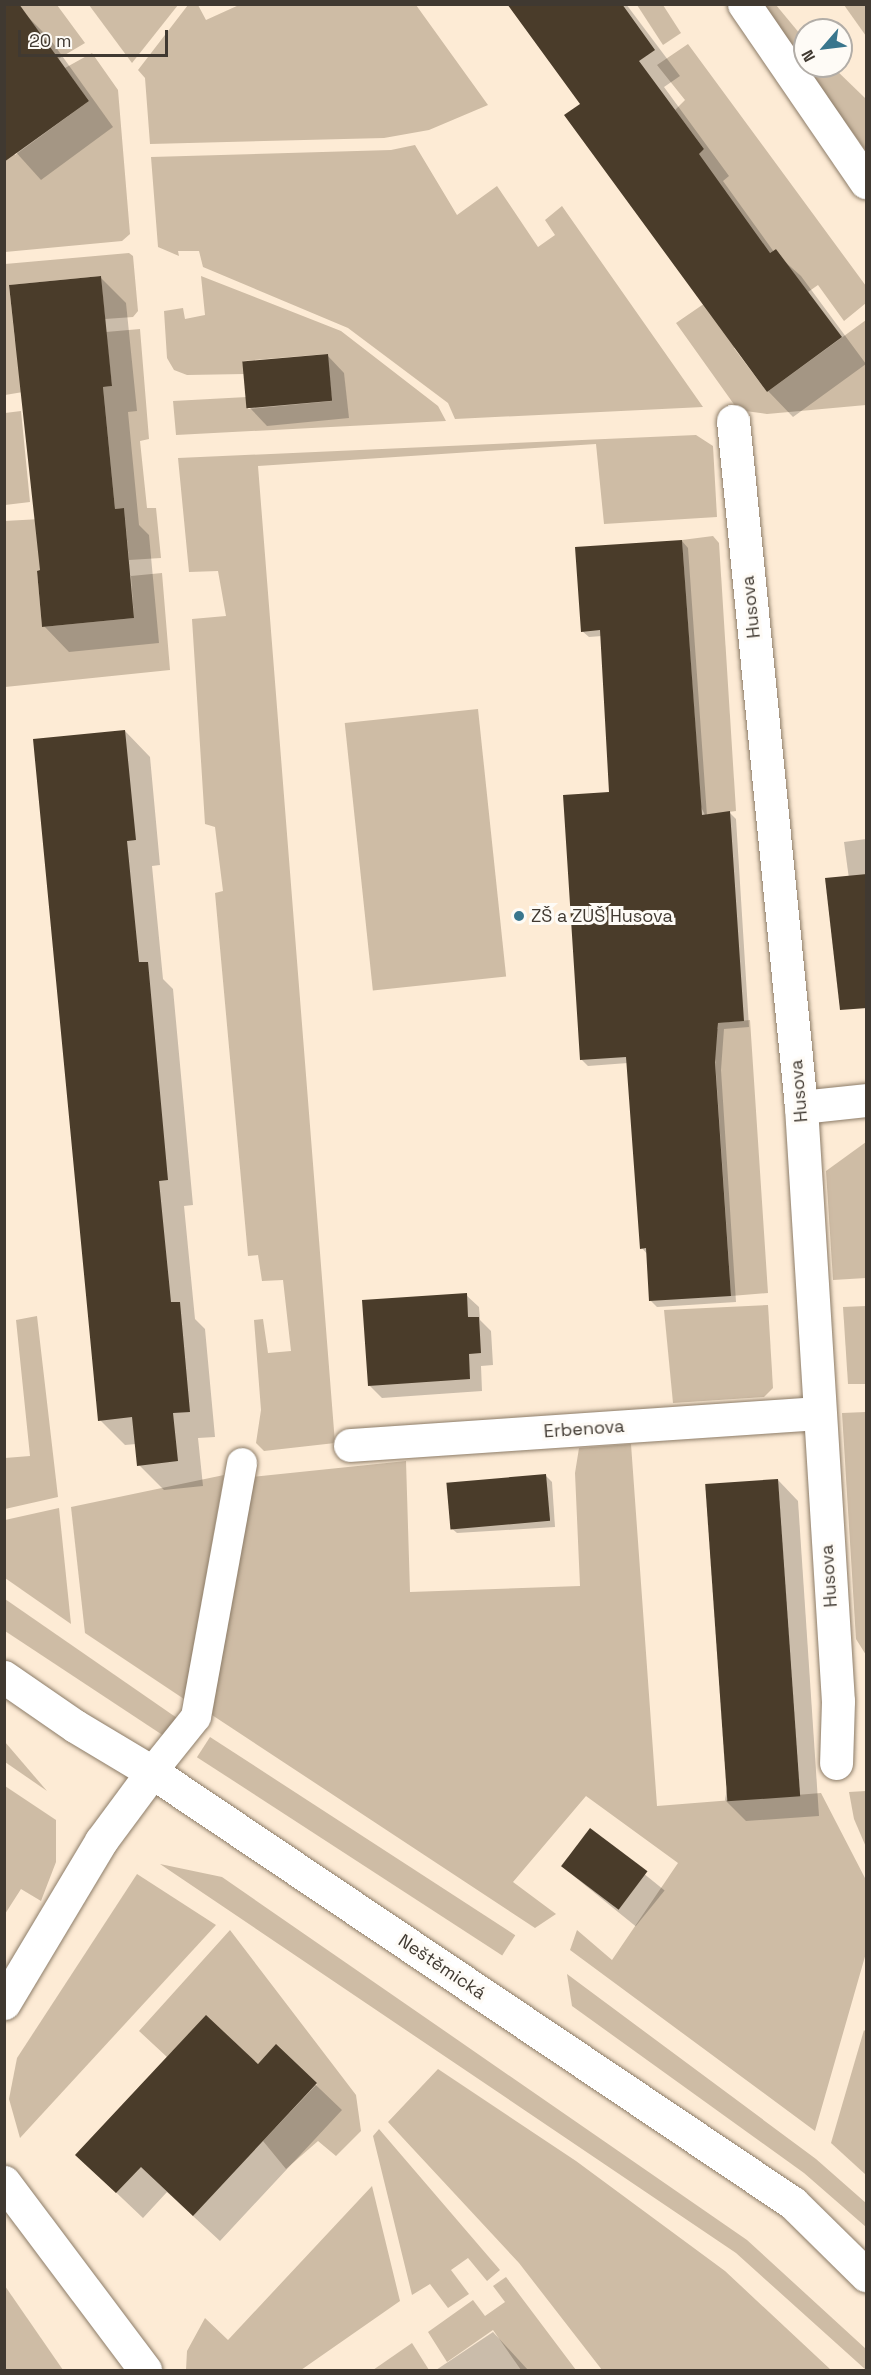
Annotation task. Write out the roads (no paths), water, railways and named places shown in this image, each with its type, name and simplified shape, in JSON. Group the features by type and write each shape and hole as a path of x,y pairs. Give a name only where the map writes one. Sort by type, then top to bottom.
{"street":[{"path":"744,4 867,182"},
{"name":"Husova","path":"733,421 801,1107 818,1413 838,1701 836,1763"},
{"path":"801,1107 867,1100"},
{"name":"Erbenova","path":"350,1445 818,1413"},
{"path":"4,2002 101,1841 196,1717 242,1463"},
{"name":"Neštěmická","path":"4,1677 75,1726 152,1772 792,2202 867,2275"},
{"path":"4,2182 145,2370"}],"place":[{"name":"ZŠ a ZUŠ Husova","path":"519,916"}]}
